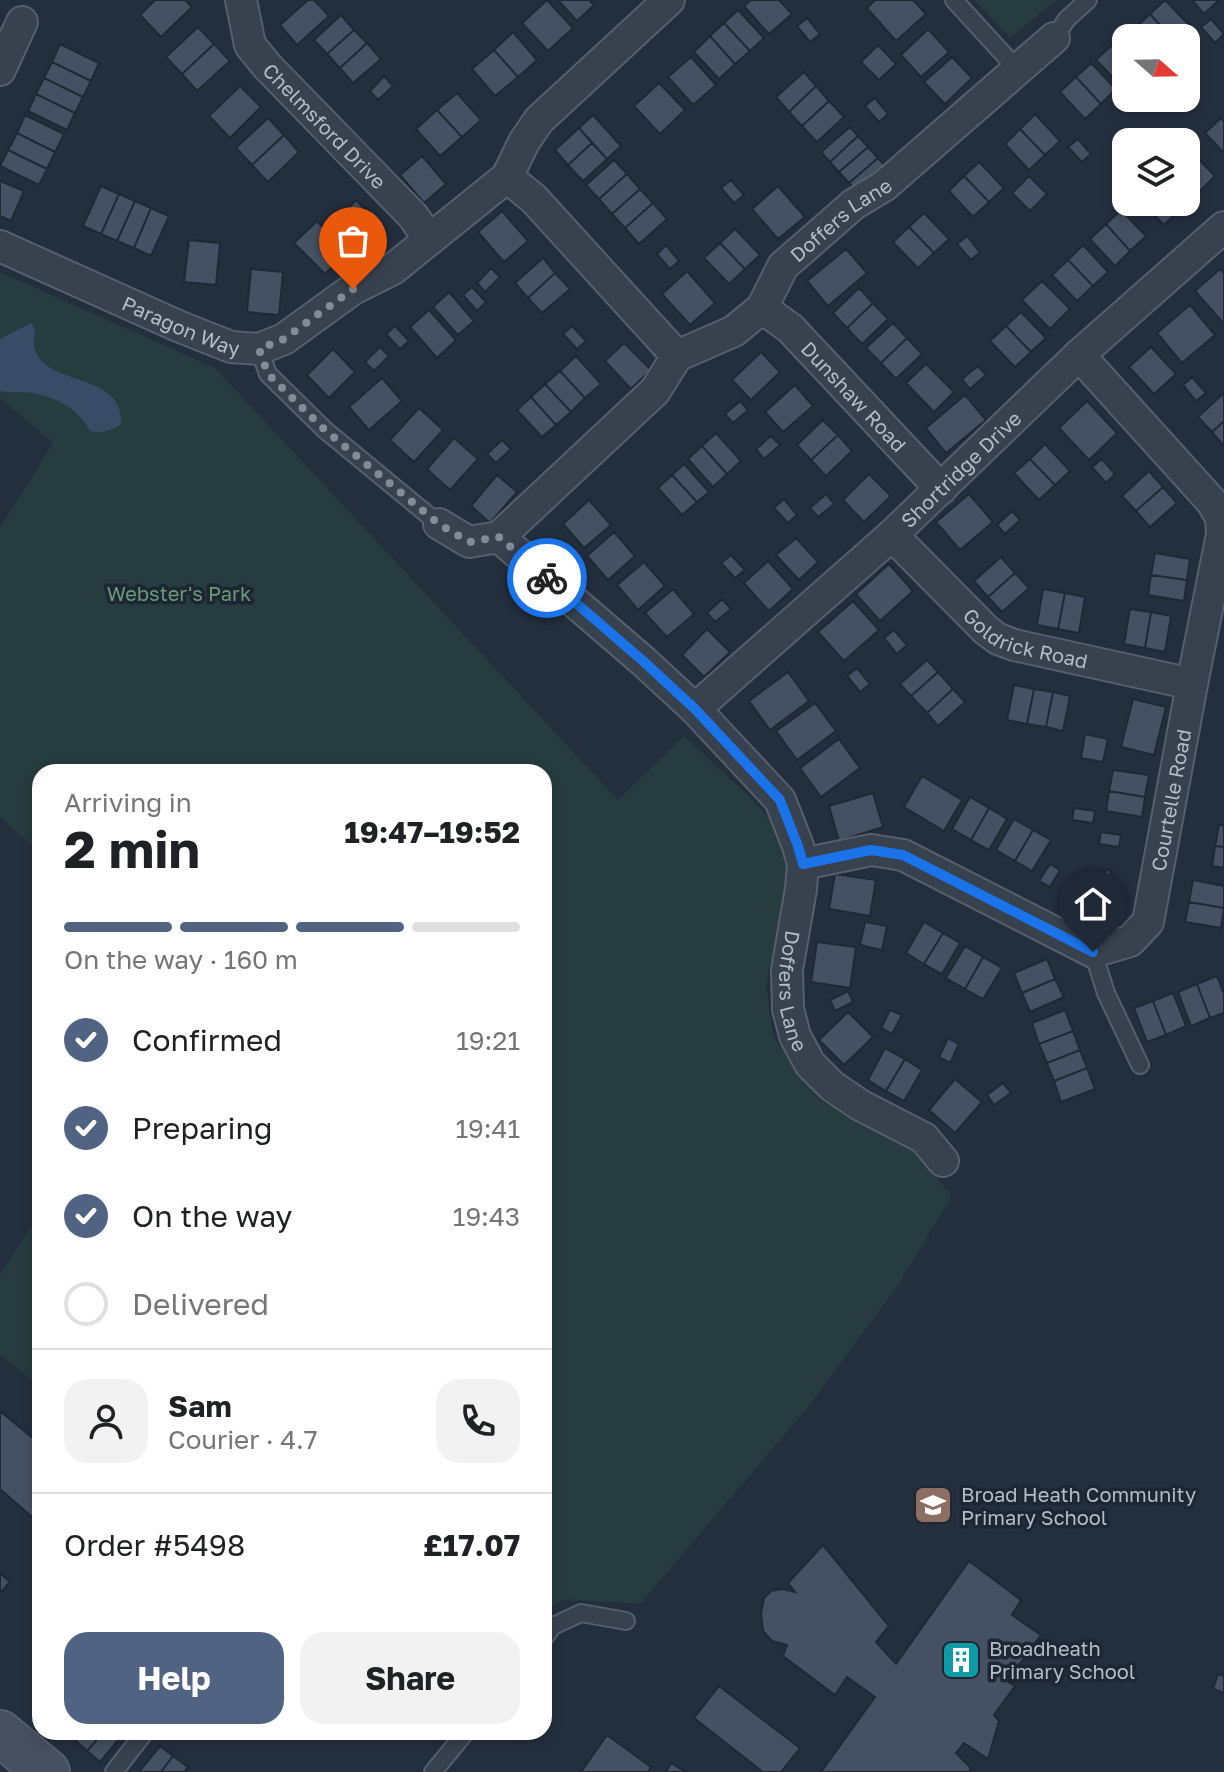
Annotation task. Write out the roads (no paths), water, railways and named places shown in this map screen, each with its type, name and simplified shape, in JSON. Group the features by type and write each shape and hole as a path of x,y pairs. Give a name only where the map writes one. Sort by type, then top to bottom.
{"main road":[{"path":"0,1733 47,1772"}],"street":[{"name":"Chelmsford Drive","path":"241,0 250,45 413,216 429,239"},
{"name":"Paragon Way","path":"0,246 178,326 231,347 259,349 284,339 353,289 393,269 507,177 539,120 669,0"},
{"path":"0,70 22,22"},
{"name":"Doffers Lane","path":"677,356 734,331 762,308 783,266 854,204 884,186 1054,38"},
{"path":"439,524 469,542 499,537 655,391 677,356 534,199 507,177"},
{"name":"Shortridge Drive","path":"695,709 892,535 1079,355 1221,235"},
{"name":"Dunshaw Road","path":"762,308 790,328 941,489"},
{"name":"Courtelle Road","path":"1079,355 1221,512 1222,534 1148,922 1130,941 1093,952"},
{"name":"Goldrick Road","path":"892,535 998,639 1192,684"},
{"name":"Doffers Lane","path":"499,537 695,709 780,800 803,864 787,970 788,1009 795,1036 810,1064 832,1086 860,1105 924,1138 943,1161"},
{"path":"803,864 871,850 903,855 1093,952"}],"lane":[{"path":"954,0 1017,69"},
{"path":"1054,38 1067,19 1088,0"},
{"path":"259,349 268,374 325,430 439,524"},
{"path":"1093,952 1106,993 1140,1065"},
{"path":"552,1627 581,1613 626,1621"},
{"path":"114,1772 139,1740"},
{"path":"433,1772 459,1740"}],"water":[{"path":"31,323 35,329 35,349 43,362 107,393 118,405 121,424 106,431 90,431 73,410 58,401 32,393 0,391 0,339"}],"place":[{"name":"Broad Heath Community Primary School","path":"933,1505"},
{"name":"Broadheath Primary School","path":"961,1660"}],"park label":[{"name":"Webster's Park","path":"179,593"}]}
